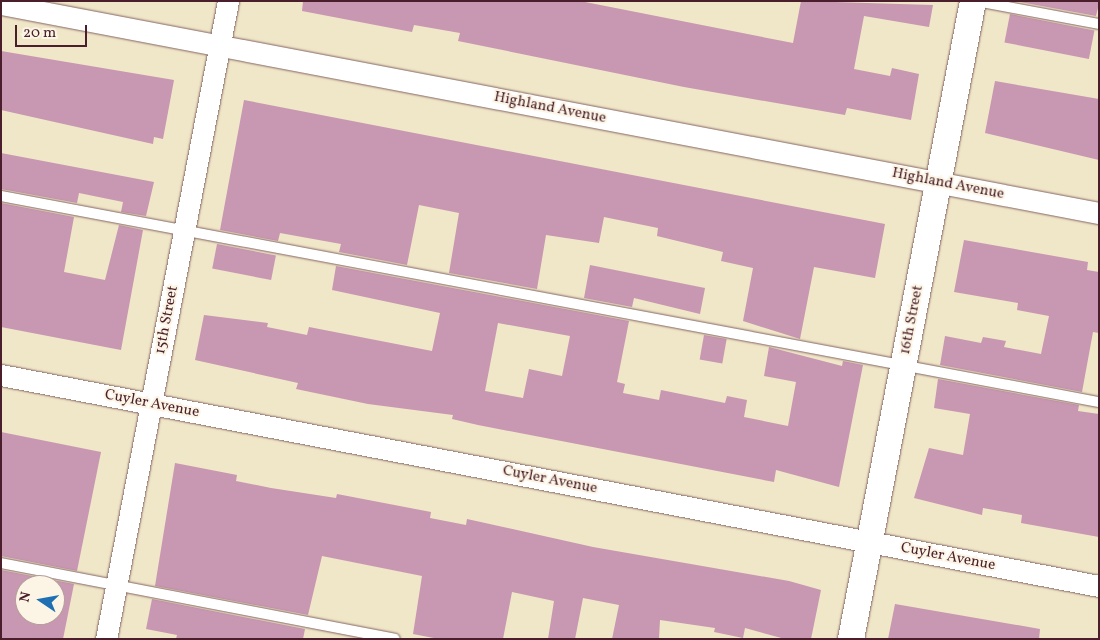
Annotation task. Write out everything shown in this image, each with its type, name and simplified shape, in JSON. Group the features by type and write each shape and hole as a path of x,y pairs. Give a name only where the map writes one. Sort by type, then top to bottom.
{"street":[{"name":"15th Street","path":"106,639 228,1"},
{"name":"16th Street","path":"851,639 938,182 975,1"},
{"name":"Highland Avenue","path":"1,4 1099,213"},
{"name":"Cuyler Avenue","path":"1,375 1099,586"}],"lane":[{"path":"975,1 1099,24"},
{"path":"1,196 1099,402"},
{"path":"1,563 395,639"}],"building":[{"path":"303,1 580,1 793,43 801,1 933,5 929,27 864,16 854,69 890,76 892,68 919,74 911,120 847,108 845,115 684,87 458,41 460,33 414,25 412,32 302,11"},
{"path":"1015,1 1099,1 1099,4 1096,16"},
{"path":"1010,14 1094,30 1089,59 1004,42"},
{"path":"1,51 174,80 163,139 154,137 153,144 1,110"},
{"path":"995,81 1099,99 1099,160 985,133"},
{"path":"244,100 885,224 875,278 814,267 800,339 743,321 753,268 721,261 723,252 657,236 658,228 604,217 599,243 546,235 537,289 449,273 459,213 419,205 407,265 339,252 341,244 280,233 278,241 220,230"},
{"path":"1,153 154,182 146,216 121,212 123,202 79,193 77,203 1,189"},
{"path":"1,203 74,217 64,272 105,280 119,225 143,230 121,350 1,327"},
{"path":"964,240 1088,262 1087,270 1099,272 1099,333 1093,332 1082,392 940,365 945,336 981,343 983,337 1006,341 1004,347 1041,354 1049,316 1017,310 1018,303 954,292"},
{"path":"217,244 276,255 271,280 212,269"},
{"path":"590,265 705,288 700,314 634,298 632,307 584,298"},
{"path":"336,266 629,321 617,382 625,384 623,393 659,400 661,390 725,403 727,396 747,400 744,417 788,426 796,382 764,376 769,347 842,366 843,361 863,365 839,487 776,470 774,482 478,425 452,419 453,415 368,404 296,389 298,383 195,360 204,315 268,323 267,327 307,335 309,327 432,351 440,313 332,290","holes":["498,323 570,336 562,376 529,369 523,398 485,391"]},
{"path":"704,335 727,339 722,364 700,360"},
{"path":"938,379 1079,405 1078,411 1099,414 1099,537 1021,523 1022,515 983,508 982,515 914,498 929,448 963,455 970,414 934,408"},
{"path":"1,432 101,452 77,571 1,556"},
{"path":"175,463 237,475 236,481 271,488 336,498 337,494 431,512 430,518 466,525 467,519 593,547 789,581 821,590 811,639 785,639 745,628 743,638 714,632 715,628 660,620 659,639 612,639 619,605 583,598 575,639 548,639 554,601 512,592 503,639 439,639 413,634 422,576 322,556 308,615 155,586"},
{"path":"1,570 27,575 15,575 15,625 65,625 65,582 74,584 63,639 1,639"},
{"path":"152,599 305,629 303,639 176,639 177,635 146,629"},
{"path":"895,604 1040,629 1039,639 888,639"}]}
